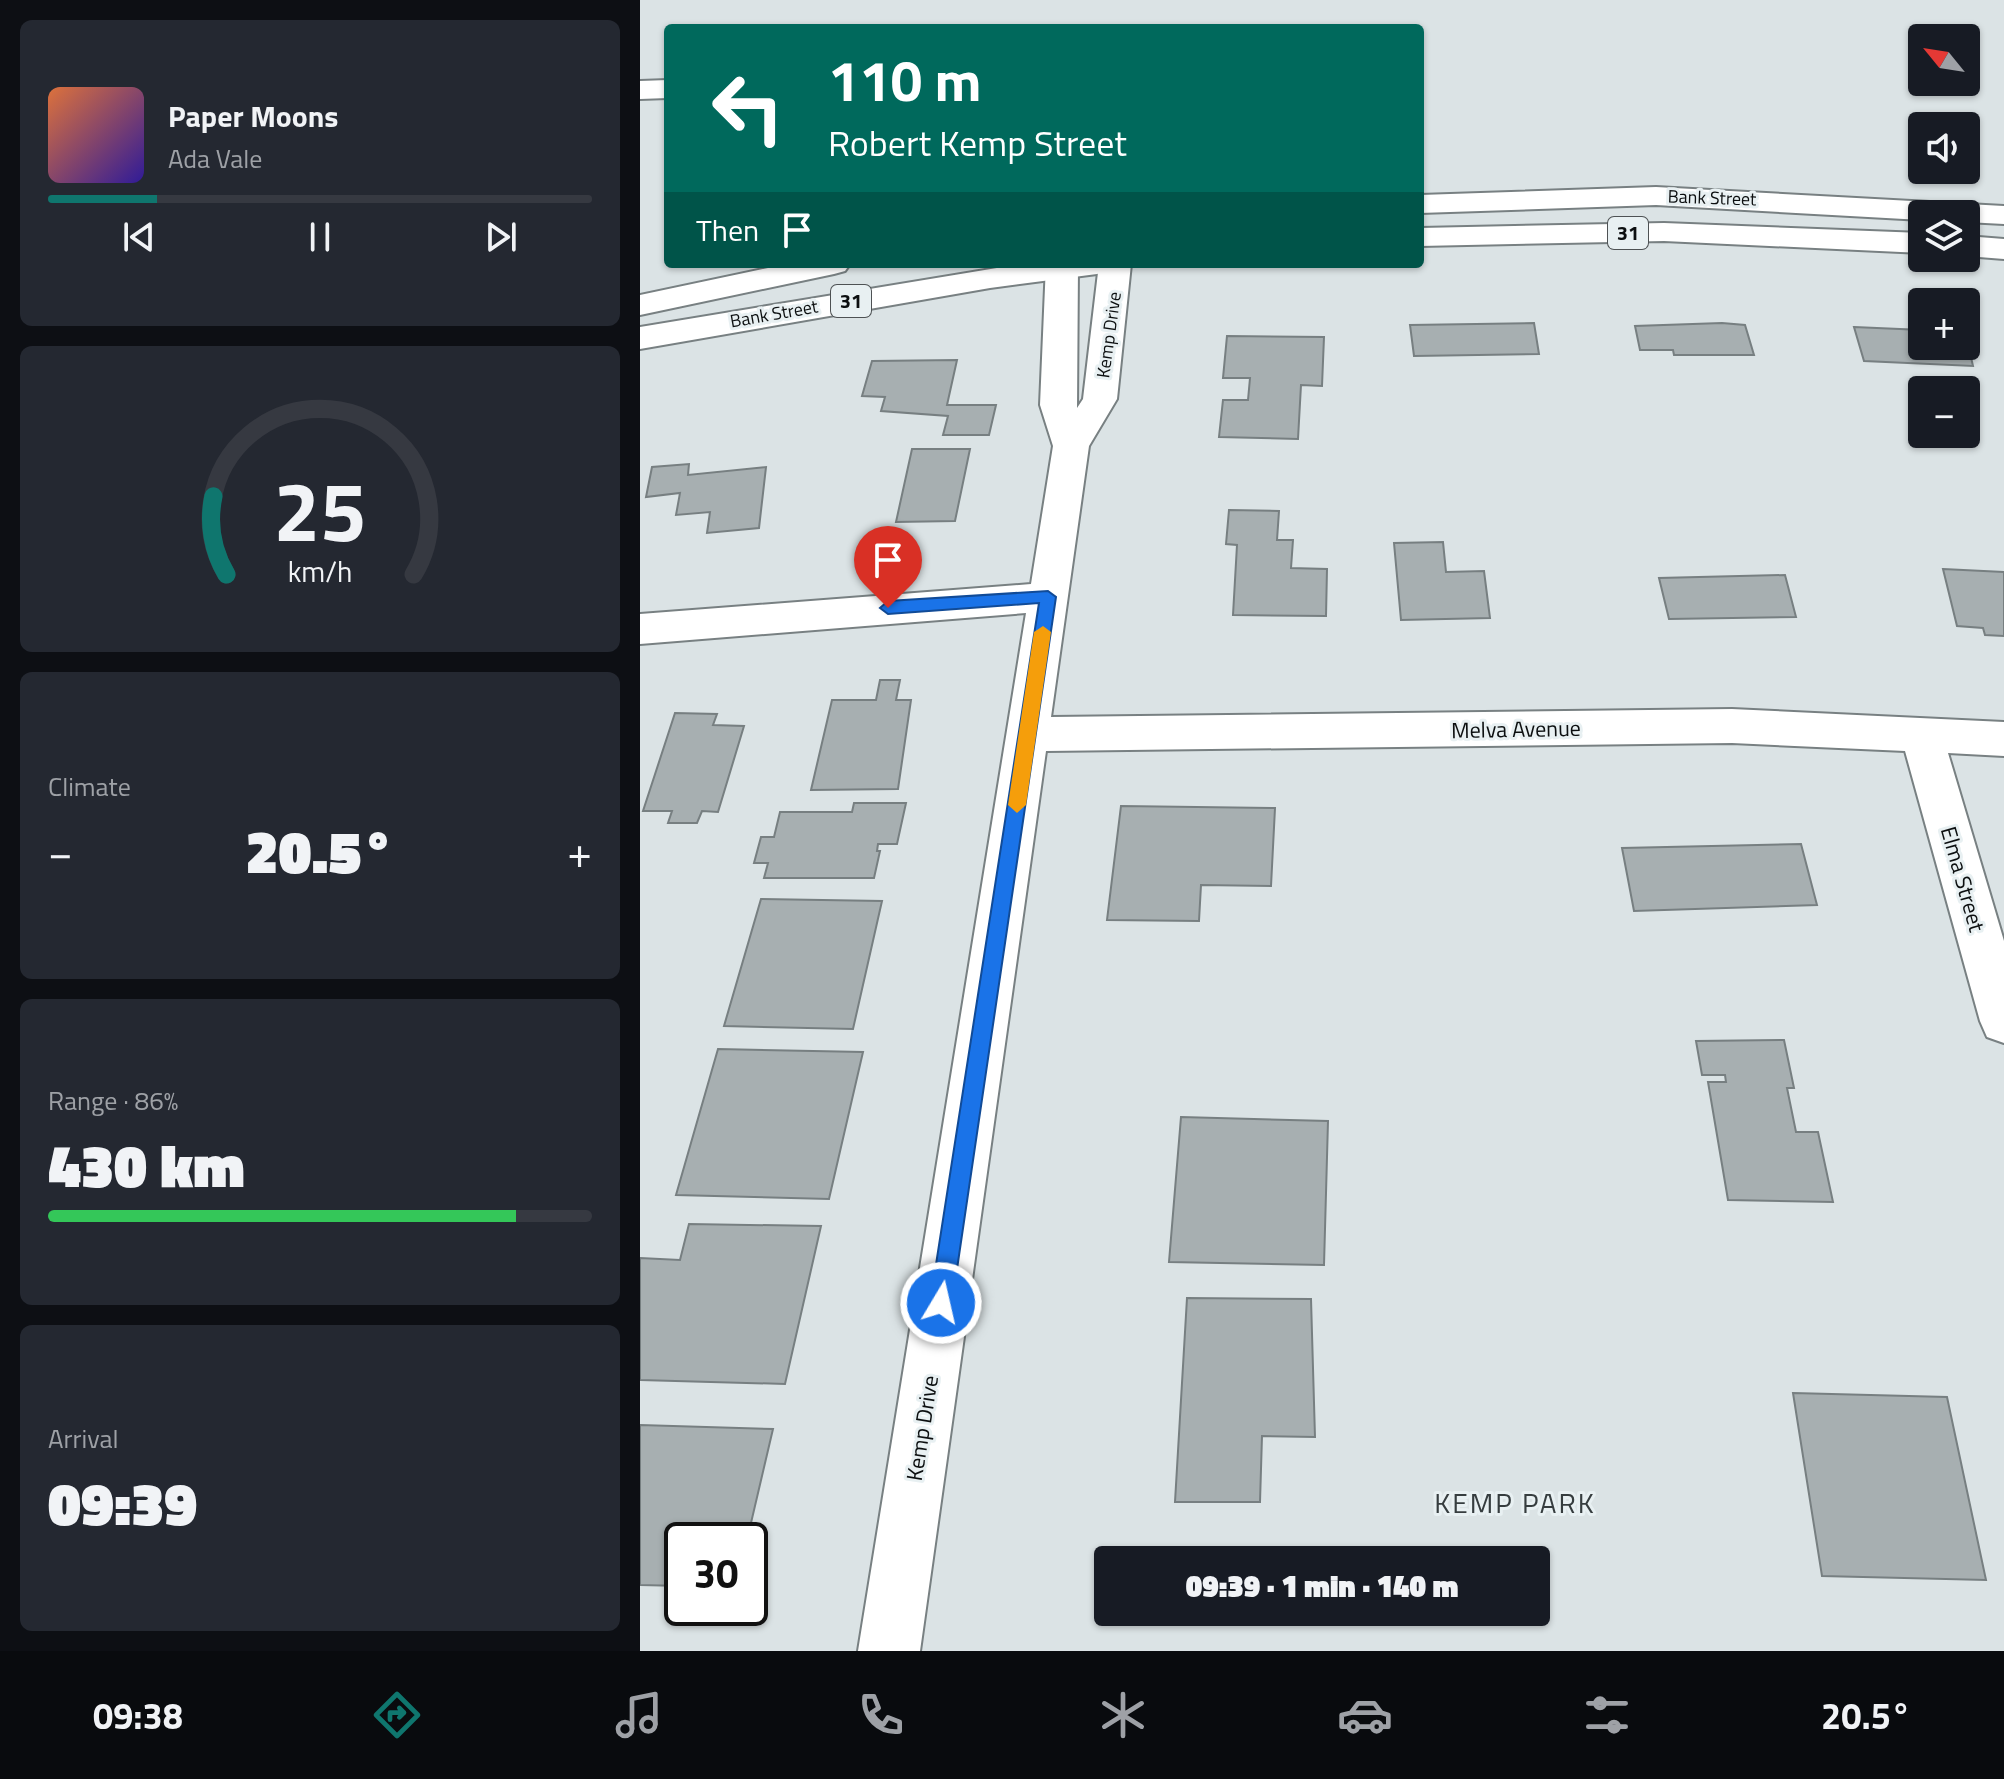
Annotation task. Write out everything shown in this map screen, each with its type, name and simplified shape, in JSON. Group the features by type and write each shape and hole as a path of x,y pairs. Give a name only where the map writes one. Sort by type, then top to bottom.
{"street":[{"path":"640,90 664,89"},
{"path":"640,106 664,106"},
{"path":"1424,186 1577,186 1656,196"},
{"name":"Bank Street","path":"1424,204 1656,196 2004,215"},
{"name":"Bank Street","path":"1424,237 1664,232 1908,242"},
{"path":"1980,247 2004,249"},
{"name":"Bank Street","path":"640,305 815,268"},
{"name":"Bank Street","path":"640,338 1050,268"},
{"name":"Kemp Drive","path":"1062,268 1058,405 1071,446"},
{"name":"Kemp Drive","path":"889,1651 1071,446 1100,399 1115,268"},
{"path":"640,629 1048,597"},
{"name":"Melva Avenue","path":"1027,734 1732,726 2004,739"},
{"name":"Elma Street","path":"1922,737 2004,1021"}],"building":[{"path":"1534,323 1539,354 1414,356 1410,325"},
{"path":"1745,325 1754,355 1674,355 1673,350 1640,350 1635,326"},
{"path":"1854,327 1908,329 1908,360 1972,360 1973,366 1864,361"},
{"path":"1227,336 1324,337 1322,386 1301,385 1298,439 1219,437 1223,400 1248,400 1250,378 1223,378"},
{"path":"957,360 947,405 996,405 989,435 943,435 948,416 881,411 885,397 862,396 872,361"},
{"path":"912,449 970,449 955,521 896,522"},
{"path":"689,464 688,475 766,467 759,528 707,533 710,512 676,515 680,493 646,497 652,467"},
{"path":"1229,510 1279,511 1277,540 1293,540 1291,568 1327,569 1326,616 1233,615 1237,545 1226,544"},
{"path":"1443,542 1446,572 1484,571 1490,618 1401,620 1394,543"},
{"path":"1943,569 2004,572 2004,636 1985,635 1983,628 1957,626"},
{"path":"1785,575 1796,617 1669,619 1659,578"},
{"path":"880,680 900,680 896,700 911,700 898,789 811,790 832,700 876,700"},
{"path":"675,713 717,714 713,725 744,726 718,812 702,811 697,823 668,823 672,811 643,811"},
{"path":"854,803 906,803 897,844 878,844 877,851 880,851 874,878 764,878 768,863 754,863 761,837 774,837 780,812 852,812"},
{"path":"1121,806 1275,808 1271,886 1201,885 1199,921 1107,920"},
{"path":"1801,844 1817,905 1634,911 1622,848"},
{"path":"761,899 882,901 853,1029 724,1026"},
{"path":"1784,1040 1794,1088 1787,1088 1796,1132 1818,1132 1833,1202 1728,1200 1708,1082 1726,1082 1725,1075 1702,1075 1696,1041"},
{"path":"718,1049 863,1052 829,1199 676,1195"},
{"path":"1181,1117 1328,1121 1324,1265 1169,1262"},
{"path":"689,1224 821,1226 785,1384 640,1380 640,1258 680,1260"},
{"path":"1187,1298 1311,1299 1315,1437 1262,1436 1260,1502 1175,1502"},
{"path":"1793,1393 1947,1397 1986,1580 1822,1576"},
{"path":"640,1425 773,1429 751,1522 664,1522 664,1586 640,1585"}],"slow traffic":[{"path":"1017,805 1043,632"}],"district":[{"name":"KEMP PARK","path":"1515,1503"}],"route":[{"path":"888,608 1048,597 941,1303"}]}
